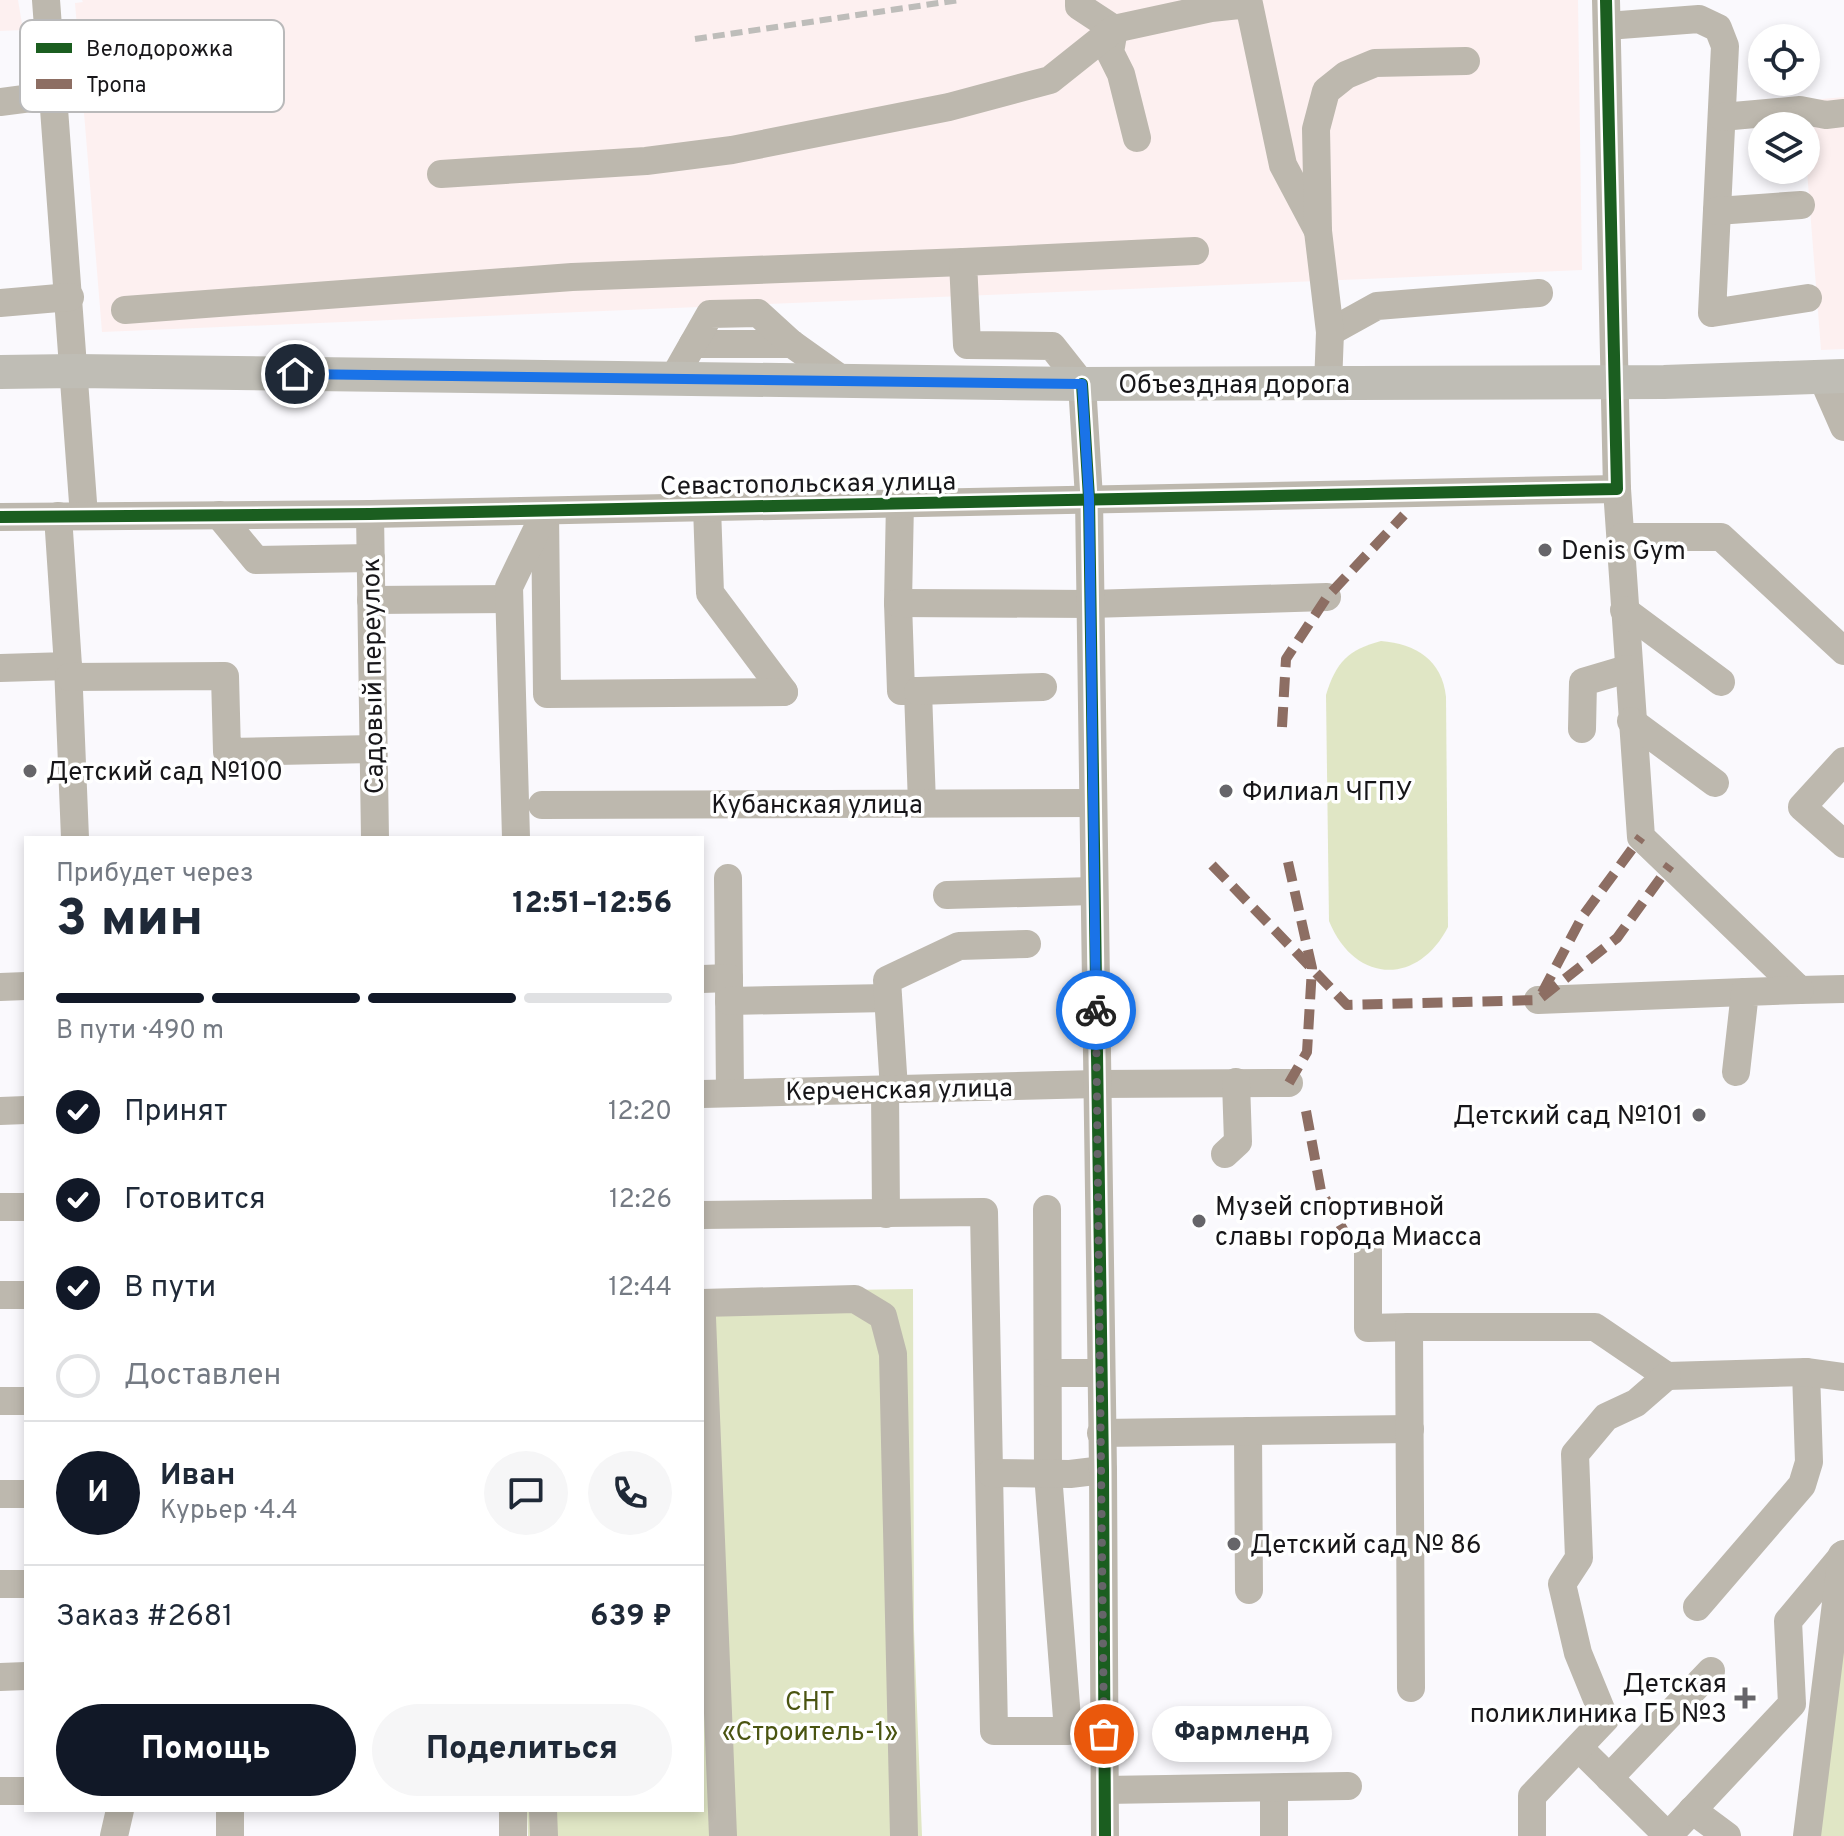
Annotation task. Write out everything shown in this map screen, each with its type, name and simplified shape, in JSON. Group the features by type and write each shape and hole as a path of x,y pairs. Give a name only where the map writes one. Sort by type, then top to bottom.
{"main road":[{"name":"Объездная дорога","path":"0,372 1328,385 1833,376"}],"street":[{"path":"46,0 48,20"},
{"path":"1079,0 1079,6 1114,29"},
{"path":"441,174 646,161 732,150 949,107 1050,80 1114,29 1211,8 1249,4 1283,165 1318,231"},
{"path":"1800,990 1641,837 1627,669 1617,489 1606,13 1699,19 1718,28 1725,46 1712,313 1808,298"},
{"path":"1114,29 1110,52 1121,74 1137,138"},
{"path":"1328,385 1330,332 1318,231 1316,129 1326,91 1346,75 1375,63 1466,61"},
{"path":"0,102 20,99"},
{"path":"1722,117 1800,110 1826,115 1844,113"},
{"path":"55,112 75,371 69,672 75,836"},
{"path":"1717,211 1801,205"},
{"path":"125,310 572,277 1195,251"},
{"path":"963,262 967,345 1052,346 1082,384 1089,498 1105,1836"},
{"path":"1330,332 1377,306 1539,293"},
{"path":"0,303 70,297"},
{"path":"673,379 698,336 784,336 844,381"},
{"path":"1833,376 1844,427"},
{"name":"Севастопольская улица","path":"0,517 323,515 1617,489"},
{"path":"900,502 898,603 901,691 1043,687"},
{"path":"545,511 547,694 784,692 710,593 707,507"},
{"path":"516,836 509,587 545,511"},
{"name":"Садовый переулок","path":"370,514 375,836"},
{"path":"219,515 256,560 371,558"},
{"path":"295,559 323,515"},
{"path":"1622,537 1721,537 1844,651"},
{"path":"898,603 1090,604 1327,597"},
{"path":"371,600 509,599"},
{"path":"1624,610 1721,682"},
{"path":"0,668 225,676 227,752 373,749"},
{"path":"1582,729 1583,682 1627,669"},
{"path":"918,691 922,804"},
{"path":"1631,721 1715,783"},
{"path":"1844,761 1802,807 1844,844"},
{"name":"Кубанская улица","path":"542,805 1093,803"},
{"path":"728,878 720,986 730,1093"},
{"path":"947,895 1094,891"},
{"path":"886,1214 890,1089 887,980 959,946 1027,944"},
{"path":"0,987 24,986"},
{"path":"720,986 888,998"},
{"path":"1538,1000 1844,989"},
{"path":"1736,1072 1745,992"},
{"path":"1225,1154 1238,1142 1236,1082"},
{"name":"Керченская улица","path":"704,1094 1097,1084 1289,1083"},
{"path":"0,1111 24,1110"},
{"path":"0,1207 24,1207"},
{"path":"704,1215 984,1212 994,1731 1068,1731 1048,1474 1047,1209"},
{"path":"1368,1245 1368,1328 1595,1327 1667,1376 1806,1372 1844,1377"},
{"path":"0,1295 24,1295"},
{"path":"704,1303 855,1299 883,1316 893,1354 904,1836"},
{"path":"1409,1327 1411,1688"},
{"path":"704,1367 723,1836"},
{"path":"1697,1607 1802,1485 1809,1462 1806,1372"},
{"path":"1049,1373 1100,1373"},
{"path":"1532,1836 1532,1796 1605,1719 1578,1653 1562,1584 1579,1558 1575,1454 1606,1417 1636,1403 1667,1376"},
{"path":"0,1401 24,1401"},
{"path":"1101,1433 1410,1429"},
{"path":"1248,1431 1249,1590"},
{"path":"991,1473 1048,1474 1103,1470"},
{"path":"0,1494 24,1494"},
{"path":"1579,1748 1668,1836 1792,1704 1788,1621 1843,1551"},
{"path":"1807,1836 1843,1551"},
{"path":"0,1584 24,1584"},
{"path":"1609,1778 1711,1671"},
{"path":"0,1677 24,1676"},
{"path":"1105,1790 1348,1786"},
{"path":"1274,1788 1274,1836"},
{"path":"0,1791 24,1791"},
{"path":"1692,1810 1727,1836"},
{"path":"114,1836 120,1812"},
{"path":"230,1812 230,1836"},
{"path":"513,1812 513,1836"},
{"path":"543,1812 544,1836"}],"shaded area":[{"path":"0,0 18,0 20,30 0,31"},
{"path":"1578,0 1582,270 102,332 84,112 284,112 284,20 76,20 75,3"},
{"path":"1844,97 1844,349 1821,350 1808,184 1820,184 1820,112 1802,112 1801,101"}],"green space":[{"path":"1381,641 1405,646 1425,656 1439,673 1446,697 1448,927 1435,947 1420,960 1403,968 1386,970 1369,966 1354,957 1340,942 1329,921 1326,695 1334,674 1345,659"},
{"name":"СНТ «Строитель-1»","path":"913,1289 914,1630 922,1836 528,1836 527,1812 704,1812 704,1292"},
{"path":"1844,1616 1844,1836 1816,1836"}],"railway":[{"path":"695,39 959,0"}],"marked path":[{"path":"1282,727 1286,659 1327,597 1404,515"},
{"path":"1542,993 1582,917 1641,837"},
{"path":"1288,862 1312,968 1307,1052 1289,1083"},
{"path":"1212,865 1347,1005 1538,1000 1617,938 1670,865"},
{"path":"1306,1111 1321,1191 1352,1245"}],"cycle path":[{"path":"0,517 370,514 1617,489 1606,0"},
{"path":"1082,384 1089,498 1105,1836"}],"way so far":[{"path":"1096,1010 1104,1734"}],"place":[{"name":"Denis Gym","path":"1545,550"},
{"name":"Детский сад №100","path":"30,771"},
{"name":"Филиал ЧГПУ","path":"1226,791"},
{"name":"Детский сад №101","path":"1699,1115"},
{"name":"Музей спортивной славы города Миасса","path":"1199,1221"},
{"name":"Детский сад № 86","path":"1234,1544"},
{"name":"Детская поликлиника ГБ №3","path":"1745,1698"},
{"name":"Фармленд","path":"1104,1734"}],"route":[{"path":"295,374 1082,384 1089,498 1096,1010"}]}
